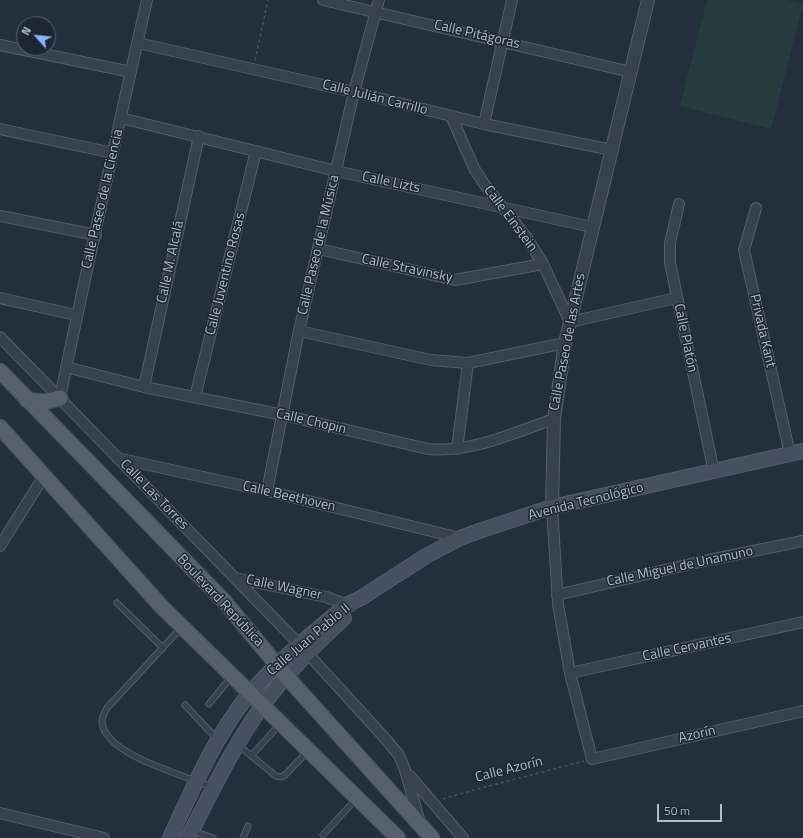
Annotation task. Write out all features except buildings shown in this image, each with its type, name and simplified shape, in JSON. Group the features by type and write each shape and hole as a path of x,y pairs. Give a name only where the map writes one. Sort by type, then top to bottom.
{"main road":[{"name":"Boulevard República","path":"0,371 224,601 286,676 432,838"},
{"path":"27,400 44,402 60,398"},
{"path":"55,427 53,414 60,398"},
{"path":"0,427 161,606 251,692 308,751 398,838"},
{"name":"Avenida Tecnológico","path":"355,603 426,556 460,538 552,507 796,453"},
{"name":"Calle Juan Pablo II","path":"170,838 197,781 219,741 251,692 277,664 304,648 355,603"},
{"name":"Calle Juan Pablo II","path":"190,834 237,745 263,704 286,676 304,648"}],"street":[{"name":"Calle Paseo de la Ciencia","path":"60,398 76,315 96,235 130,72 147,0"},
{"name":"Calle Pitágoras","path":"323,0 631,72"},
{"name":"Calle Paseo de la Música","path":"267,491 299,331 354,92 379,0"},
{"path":"484,124 512,0"},
{"name":"Calle Paseo de las Artes","path":"592,759 570,673 557,595 552,507 554,419 565,343 648,0"},
{"name":"Calle Julián Carrillo","path":"138,43 354,92 484,124 612,150"},
{"path":"0,45 130,72"},
{"name":"Calle Einstein","path":"451,116 466,153 478,175 527,238 543,264 570,322"},
{"name":"Calle Lizts","path":"121,118 336,171 592,227"},
{"path":"0,129 113,153"},
{"name":"Calle M. Alcalá","path":"144,387 199,136"},
{"name":"Calle Juventino Rosas","path":"196,397 256,151"},
{"name":"Calle Platón","path":"679,204 669,252 676,298 714,472"},
{"name":"Privada Kant","path":"756,208 744,250 796,453"},
{"path":"0,216 96,235"},
{"name":"Calle Stravinsky","path":"319,249 449,280 463,280 543,264"},
{"path":"0,298 76,315"},
{"path":"570,322 676,298"},
{"path":"299,331 431,360 468,363 565,343"},
{"name":"Calle Las Torres","path":"0,337 304,648 399,755 405,770"},
{"path":"457,449 468,363"},
{"name":"Calle Chopin","path":"66,367 144,387 282,415 428,449 457,449 473,446 554,419"},
{"name":"Calle Beethoven","path":"117,458 267,491 460,538"},
{"path":"0,546 44,476"},
{"name":"Calle Miguel de Unamuno","path":"557,595 699,562 803,541"},
{"name":"Calle Wagner","path":"235,578 355,603"},
{"name":"Calle Cervantes","path":"570,673 803,622"},
{"name":"Azorín","path":"592,759 803,711"},
{"path":"405,770 432,804 463,838"},
{"path":"405,770 421,827"},
{"path":"0,813 101,838"}],"lane":[{"path":"116,603 163,648"},
{"path":"182,626 107,708 102,723 107,735 116,745 140,759 214,789"},
{"path":"209,704 233,675"},
{"path":"184,705 219,741"},
{"path":"251,756 281,723"},
{"path":"237,745 276,776 281,777 285,775 308,751"},
{"path":"323,835 357,798"},
{"path":"243,838 248,826"},
{"path":"190,834 213,838"}],"path":[{"path":"253,69 268,0"},
{"name":"Calle Azorín","path":"432,804 459,794 592,759"}],"green space":[{"path":"707,0 787,0 803,4 771,129 680,106"}]}
